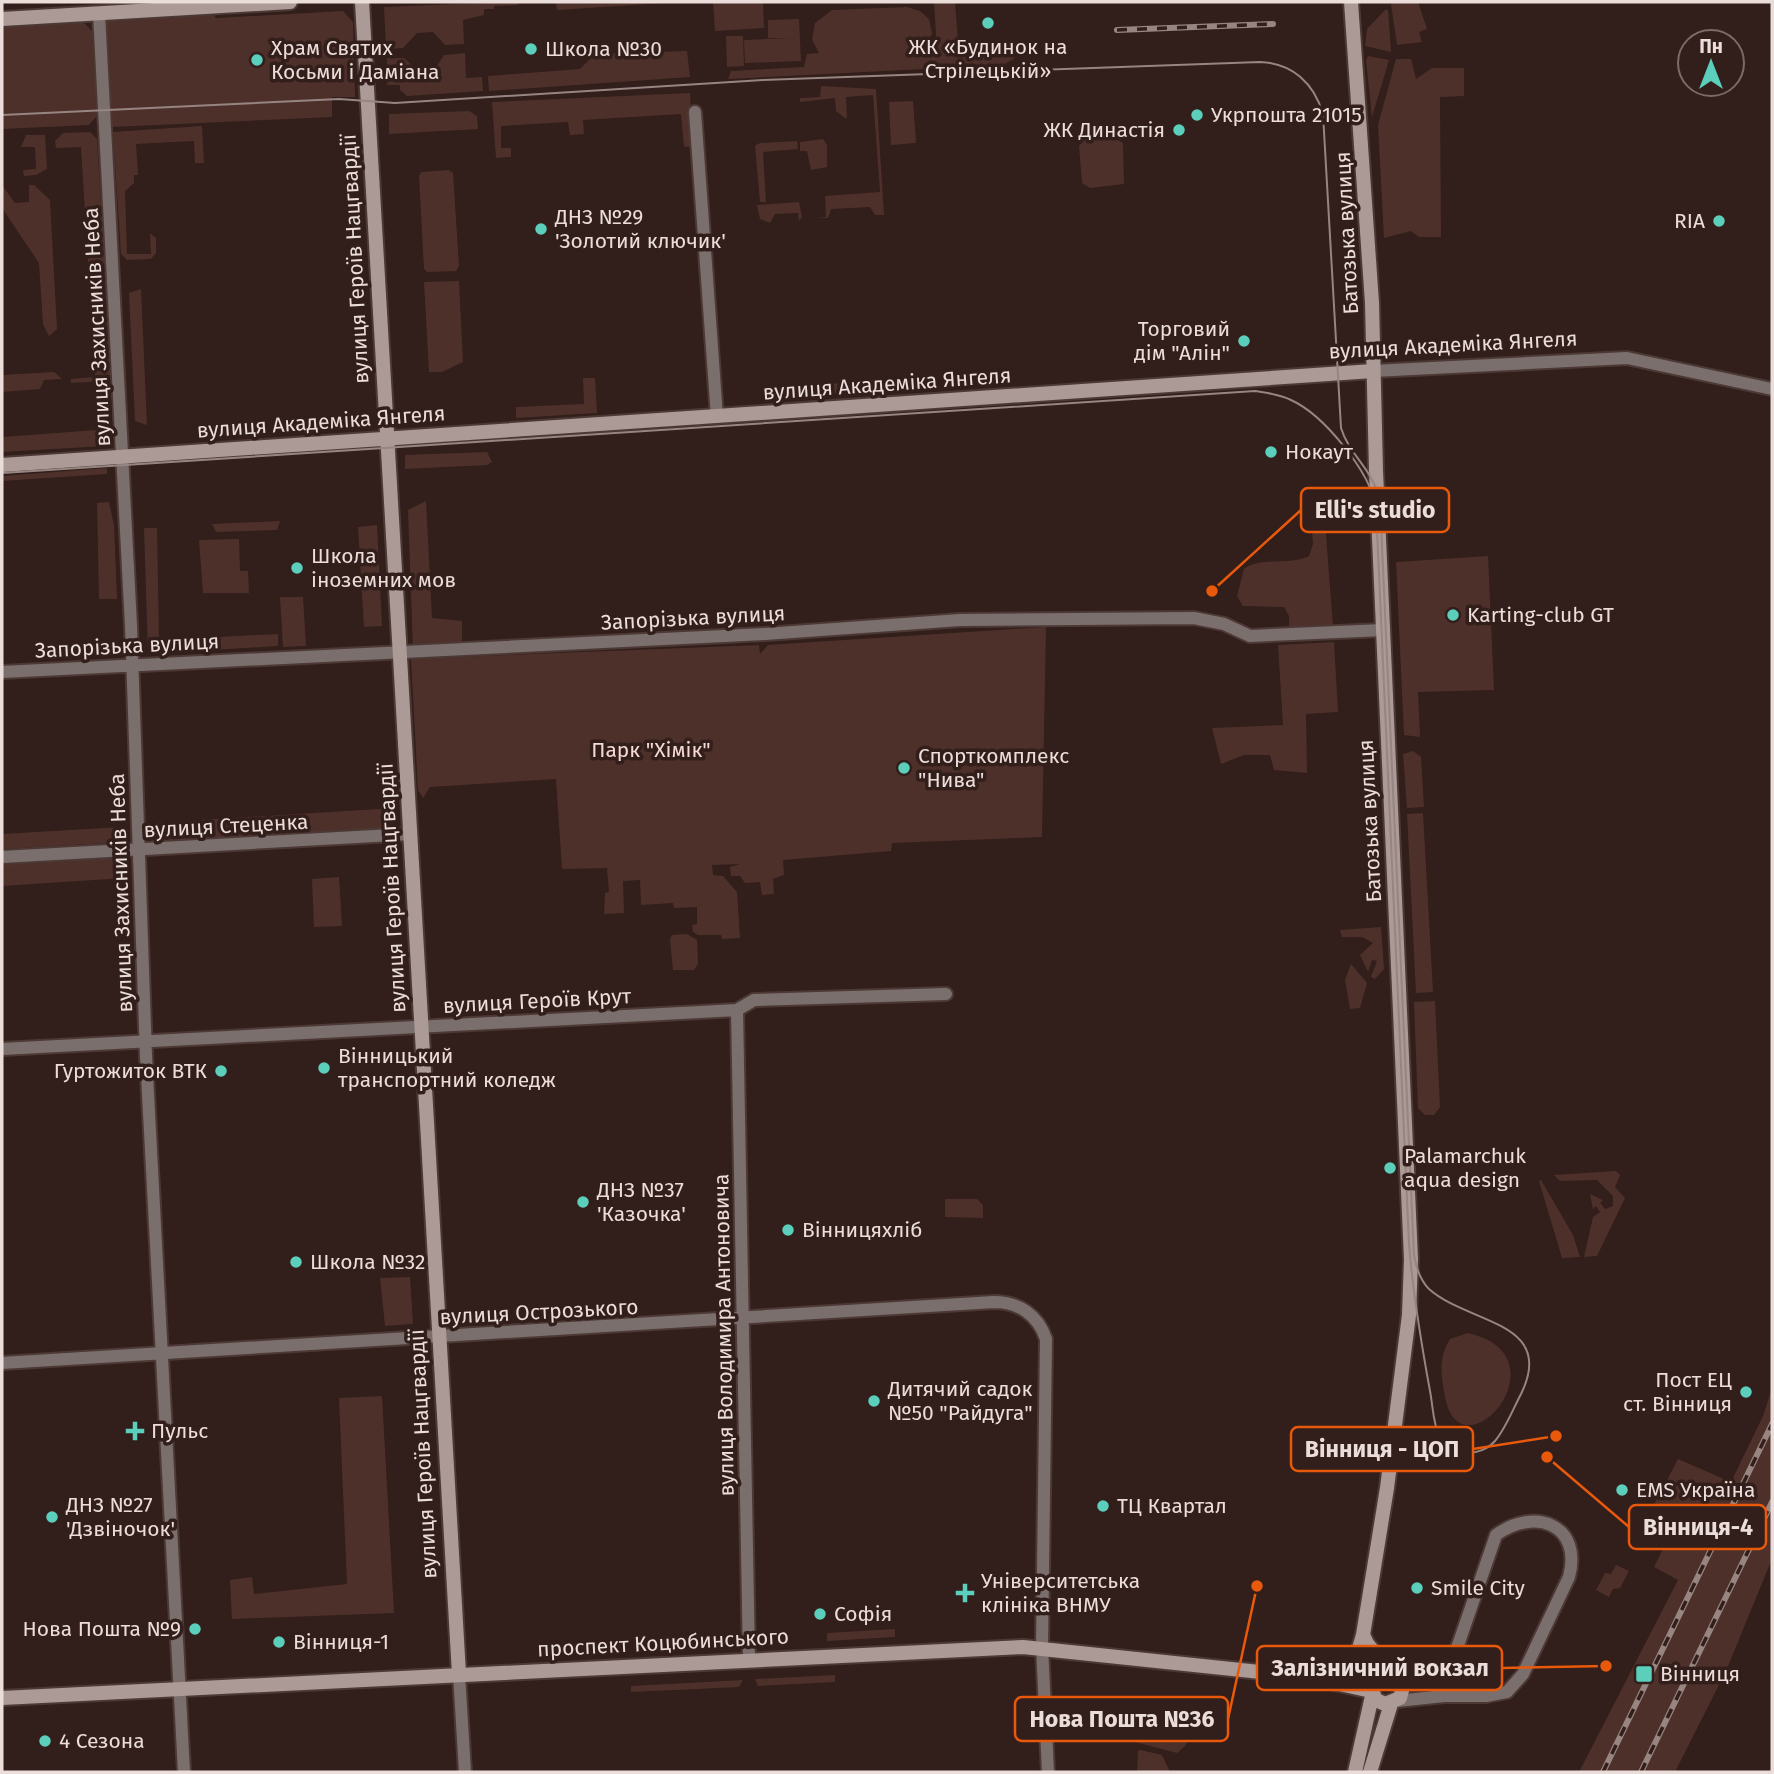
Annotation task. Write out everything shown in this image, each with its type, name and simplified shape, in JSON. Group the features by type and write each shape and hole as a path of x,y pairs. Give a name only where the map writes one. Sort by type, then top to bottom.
{"main road":[{"path":"2,19 290,2"},
{"name":"вулиця Героїв Нацгвардії","path":"362,2 458,1674"},
{"name":"Батозька вулиця","path":"1351,2 1368,222 1411,1267 1409,1315 1387,1488 1363,1635 1354,1665"},
{"name":"вулиця Академіка Янгеля","path":"2,465 1373,371"},
{"path":"1363,1635 1373,1655 1393,1672 1404,1688 1394,1702 1370,1772"},
{"name":"проспект Коцюбинського","path":"2,1698 1042,1647 1324,1679 1371,1691"},
{"path":"1324,1679 1354,1665 1368,1664 1393,1672"},
{"path":"1354,1665 1357,1676 1380,1703 1394,1702"},
{"path":"1355,1772 1371,1691 1378,1673 1393,1672"},
{"path":"1324,1679 1348,1690 1366,1717"}],"street":[{"name":"вулиця Захисників Неба","path":"99,13 133,665 145,1041 184,1772"},
{"path":"695,112 717,416"},
{"name":"вулиця Академіка Янгеля","path":"1373,371 1627,358 1772,389"},
{"name":"Запорізька вулиця","path":"2,672 765,634 960,620 1194,618 1224,624 1250,636 1383,630"},
{"name":"вулиця Стеценка","path":"2,858 410,834"},
{"name":"вулиця Героїв Крут","path":"2,1049 737,1010 754,1000 946,994"},
{"name":"вулиця Володимира Антоновича","path":"737,1010 749,1660"},
{"name":"вулиця Острозького","path":"2,1363 743,1320 1004,1302 1027,1311 1042,1327 1046,1339 1042,1647 1048,1772"},
{"path":"1393,1672 1441,1663 1456,1651 1496,1535 1512,1523 1541,1521 1560,1531 1570,1544 1573,1562 1569,1577 1523,1674 1507,1692 1486,1696 1444,1696 1394,1702"},
{"name":"вулиця Героїв Нацгвардії","path":"458,1674 465,1770"}],"green space":[{"path":"518,2 518,5 484,9 484,15 463,20 464,44 445,45 433,32 417,33 403,48 386,49 384,7"},
{"path":"556,2 680,2 557,10"},
{"path":"713,2 763,2 764,28 715,31"},
{"path":"934,2 955,2 959,55 1000,57 1015,51 1015,58 1003,65 728,79 731,71 804,67 807,54 819,53 812,40 815,23 832,10 907,7 920,11 929,19 932,33 927,49 937,49"},
{"path":"1418,2 1427,29 1419,32 1422,42 1397,45 1391,4"},
{"path":"1388,10 1391,52 1365,46 1367,29"},
{"path":"343,11 353,22 355,97 332,97 332,117 112,127 105,21 213,14 216,18"},
{"path":"799,19 801,61 745,63 744,40 792,38 768,38 768,20"},
{"path":"83,22 92,31 97,116 89,125 2,129 2,27"},
{"path":"726,36 743,36 744,66 727,67"},
{"path":"687,51 690,77 489,91 488,76 580,69 589,60 589,54"},
{"path":"465,53 466,78 482,77 483,91 407,96 400,90 400,85 387,85 387,58 404,58 418,71 435,69 444,55"},
{"path":"1368,56 1389,60 1372,117 1366,60"},
{"path":"1396,59 1411,59 1416,79 1432,68 1464,68 1464,96 1440,97 1441,237 1419,237 1411,231 1384,238 1378,125"},
{"path":"821,86 876,89 884,215 875,215 870,207 831,209 828,218 817,218 826,217 825,196 880,192 873,95 846,97 845,118 836,111 835,98 800,102 800,98 820,97"},
{"path":"690,93 693,146 684,147 681,114 583,120 584,134 570,135 568,122 501,126 501,148 511,148 511,157 496,158 492,102"},
{"path":"913,101 916,143 891,145 889,102"},
{"path":"469,111 477,116 478,129 389,134 389,114"},
{"path":"202,126 204,163 195,163 194,141 136,144 138,175 134,175 134,183 125,191 127,254 151,254 150,233 156,238 156,253 151,259 127,260 121,254 113,132"},
{"path":"90,132 97,139 111,373 106,381 71,383 71,379 95,377 81,147 56,148 55,141 63,133"},
{"path":"26,135 45,135 47,169 36,175 24,176 23,170 36,169 35,147 21,147"},
{"path":"1114,138 1123,143 1124,184 1090,188 1082,183 1079,146 1084,140"},
{"path":"823,139 827,145 827,167 811,170 807,151 800,151 800,142"},
{"path":"797,141 798,149 763,152 766,202 760,202 755,146 760,143"},
{"path":"449,170 453,173 459,266 456,271 427,272 424,269 419,176 421,172"},
{"path":"2,185 15,203 29,202 29,185 34,185 50,200 57,329 49,336 43,324 39,263 2,208"},
{"path":"799,202 802,217 799,221 798,213 775,214 770,223 760,219 757,205"},
{"path":"459,281 463,362 442,372 429,372 424,282"},
{"path":"141,289 147,425 135,421 129,293"},
{"path":"54,372 62,379 44,380 40,389 2,392 2,375"},
{"path":"583,378 595,378 597,413 516,418 516,407 584,404"},
{"path":"910,378 910,388 783,397 782,392 802,390 802,386"},
{"path":"96,396 103,406 107,420 104,446 2,452 2,437 97,430"},
{"path":"487,452 492,462 487,465 405,469 405,455"},
{"path":"107,468 107,474 2,481 2,476"},
{"path":"426,501 432,618 462,621 462,648 413,649 408,510"},
{"path":"109,502 114,525 117,599 99,599 97,503"},
{"path":"1324,508 1333,627 1289,629 1289,616 1284,607 1243,606 1237,596 1244,569 1258,563 1309,556 1313,544 1311,513 1315,509"},
{"path":"280,521 277,530 216,532 212,524"},
{"path":"377,525 382,626 364,627 358,527"},
{"path":"144,528 157,528 159,640 278,634 278,646 148,654"},
{"path":"239,539 240,571 248,571 249,593 203,593 199,540"},
{"name":"Karting-club GT","path":"1488,556 1494,690 1418,692 1420,737 1404,735 1396,562"},
{"path":"280,597 303,597 306,646 283,647"},
{"name":"Парк \"Хімік\"","path":"1046,627 1042,837 892,843 891,851 783,860 784,875 773,879 774,894 762,895 760,882 745,883 740,876 731,876 730,867 740,864 712,865 713,875 723,876 737,892 740,938 722,939 721,935 698,935 693,932 692,925 697,924 697,907 674,908 673,903 641,905 640,880 623,881 624,913 604,914 605,893 609,892 607,869 610,868 562,869 556,779 430,787 423,798 418,790 411,659 759,645 760,654 768,645"},
{"path":"1334,642 1338,712 1306,714 1307,773 1274,770 1270,755 1244,755 1221,764 1212,728 1283,725 1278,645"},
{"path":"1413,751 1421,757 1424,807 1407,808 1403,754"},
{"path":"395,808 396,835 152,849 151,823"},
{"path":"1423,813 1433,992 1416,993 1407,814"},
{"path":"122,827 123,842 2,849 2,834"},
{"path":"124,856 125,878 2,886 2,863"},
{"path":"339,877 342,926 314,927 312,879"},
{"path":"1381,927 1384,969 1375,979 1371,977 1377,961 1372,960 1368,972 1360,955 1373,943 1362,937 1342,937 1340,930"},
{"path":"687,934 697,940 698,964 694,970 673,970 670,939 672,935"},
{"path":"1351,964 1367,983 1360,1008 1350,1009 1345,980"},
{"path":"1435,1001 1440,1107 1434,1115 1425,1115 1418,1108 1414,1002"},
{"path":"1616,1171 1620,1175 1615,1187 1625,1198 1597,1256 1584,1257 1593,1217 1600,1212 1596,1206 1593,1209 1590,1194 1603,1200 1600,1203 1605,1209 1613,1206 1613,1196 1597,1180 1560,1181 1554,1175"},
{"path":"1541,1180 1573,1235 1580,1257 1562,1258 1539,1181"},
{"path":"945,1199 977,1199 983,1205 983,1218 945,1217"},
{"path":"410,1277 413,1324 385,1326 380,1278"},
{"path":"1468,1333 1497,1346 1509,1364 1509,1385 1500,1405 1486,1419 1470,1425 1455,1419 1445,1397 1442,1381 1446,1346 1450,1339"},
{"path":"1772,1388 1772,1559 1726,1671 1675,1772 1579,1772 1678,1580 1654,1567 1668,1539 1643,1526 1678,1459 1731,1482 1763,1416"},
{"path":"382,1396 394,1613 232,1619 230,1580 252,1577 254,1594 347,1584 339,1398"},
{"path":"1616,1565 1629,1571 1620,1588 1613,1589 1609,1597 1596,1590 1605,1573 1611,1574"},
{"path":"895,1629 895,1637 827,1641 827,1633"},
{"path":"835,1675 835,1682 758,1686 755,1679"},
{"path":"743,1680 739,1687 631,1692 631,1686"},
{"path":"1116,1721 1191,1735 1177,1753 1127,1740 1115,1729"},
{"path":"1138,1751 1162,1755 1170,1772 1137,1772"}],"tram line":[{"path":"2,115 339,99 395,103 763,80 1260,62 1282,66 1308,84 1323,114 1341,428 1350,447 1372,479 1380,502 1414,1255 1419,1273 1429,1289 1446,1301 1503,1327 1518,1338 1527,1352 1529,1370 1521,1394 1503,1430 1489,1446 1466,1453 1445,1445 1435,1421 1409,1244 1376,507 1365,478 1344,446 1304,407 1282,396 1255,391 2,473"}],"railway":[{"path":"1117,30 1273,24"},
{"path":"1603,1772 1772,1424"},
{"path":"1641,1772 1772,1502"}],"place":[{"name":"ЖК «Будинок на Стрілецькій»","path":"988,23"},
{"name":"Школа №30","path":"531,49"},
{"name":"Храм Святих Косьми і Даміана","path":"257,60"},
{"name":"Укрпошта 21015","path":"1197,115"},
{"name":"ЖК Династія","path":"1179,130"},
{"name":"RIA","path":"1719,221"},
{"name":"ДНЗ №29 'Золотий ключик'","path":"541,229"},
{"name":"Торговий дім \"Алін\"","path":"1244,341"},
{"name":"Нокаут","path":"1271,452"},
{"name":"Школа іноземних мов","path":"297,568"},
{"name":"Elli's studio","path":"1212,591"},
{"name":"Karting-club GT","path":"1453,615"},
{"name":"Спорткомплекс \"Нива\"","path":"904,768"},
{"name":"Вінницький транспортний коледж","path":"324,1068"},
{"name":"Гуртожиток ВТК","path":"221,1071"},
{"name":"Palamarchuk aqua design","path":"1390,1168"},
{"name":"ДНЗ №37 'Казочка'","path":"583,1202"},
{"name":"Вінницяхліб","path":"788,1230"},
{"name":"Школа №32","path":"296,1262"},
{"name":"Пост ЕЦ ст. Вінниця","path":"1746,1392"},
{"name":"Дитячий садок №50 \"Райдуга\"","path":"874,1401"},
{"name":"Пульс","path":"135,1431"},
{"name":"Вінниця - ЦОП","path":"1556,1436"},
{"name":"Вінниця-4","path":"1547,1457"},
{"name":"EMS Україна","path":"1622,1490"},
{"name":"ТЦ Квартал","path":"1103,1506"},
{"name":"ДНЗ №27 'Дзвіночок'","path":"52,1517"},
{"name":"Нова Пошта №36","path":"1257,1586"},
{"name":"Smile City","path":"1417,1588"},
{"name":"Університетська клініка ВНМУ","path":"965,1593"},
{"name":"Софія","path":"820,1614"},
{"name":"Нова Пошта №9","path":"195,1629"},
{"name":"Вінниця-1","path":"279,1642"},
{"name":"Залізничний вокзал","path":"1606,1666"},
{"name":"Вінниця","path":"1644,1674"},
{"name":"4 Сезона","path":"45,1741"}]}
